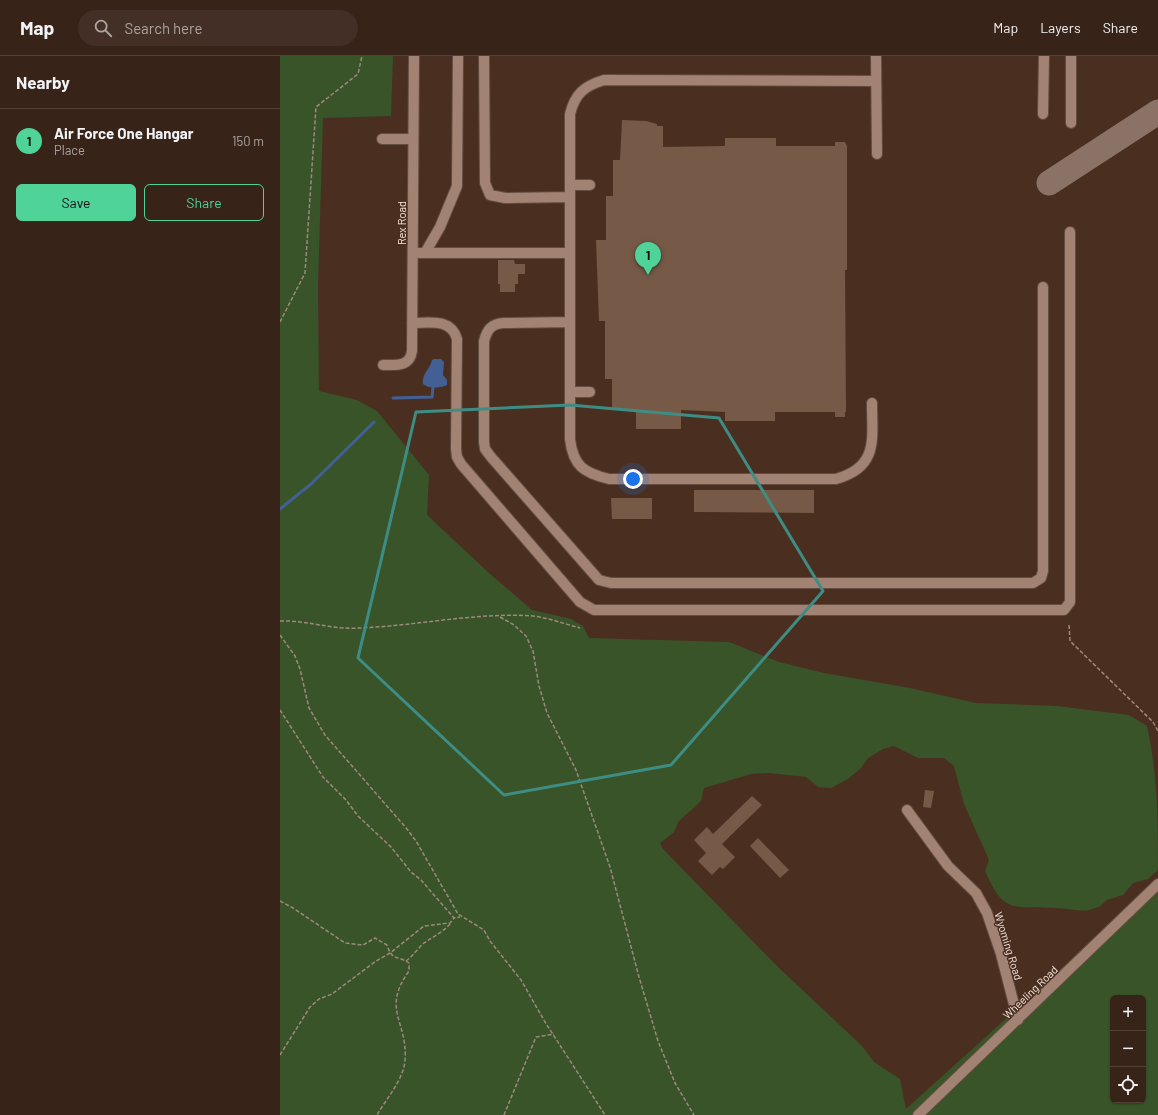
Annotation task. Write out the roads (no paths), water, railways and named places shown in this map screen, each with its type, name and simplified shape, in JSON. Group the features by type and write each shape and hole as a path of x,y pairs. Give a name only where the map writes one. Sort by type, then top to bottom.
{"street":[{"name":"Rex Road","path":"382,365 399,365 409,361 412,350 412,139 414,56"},
{"path":"425,253 440,227 457,186 458,56"},
{"path":"484,56 486,189 490,195 506,198 570,197"},
{"path":"876,56 877,154"},
{"path":"1043,114 1044,56"},
{"path":"1071,56 1071,123"},
{"path":"872,403 870,452 866,461 851,475 836,479 609,479 589,473 576,462 571,451 570,439 570,114 573,102 581,92 591,84 604,80 876,81"},
{"path":"382,139 412,139"},
{"path":"570,185 590,185"},
{"path":"412,323 444,324 450,326 455,332 457,339 456,448 457,457 461,464 580,602 588,608 594,610 1064,610 1070,602 1070,232"},
{"path":"413,253 569,253"},
{"path":"570,322 503,323 495,324 490,328 484,341 484,442 485,449 491,457 599,580 611,583 1032,583 1041,578 1043,571 1043,287"},
{"path":"570,392 590,392"},
{"name":"Wyoming Road","path":"907,810 948,866 976,893 987,913 1001,954 1018,1020"},
{"name":"Wheeling Road","path":"918,1115 1158,884"}],"water":[{"path":"434,359 441,359 444,362 443,375 447,380 447,385 435,388 425,386 423,384 424,375"}],"waterway":[{"path":"393,398 432,397 433,387"},
{"path":"280,509 311,484 374,422"}],"place":[{"name":"Air Force One Hangar","path":"648,275"}]}
